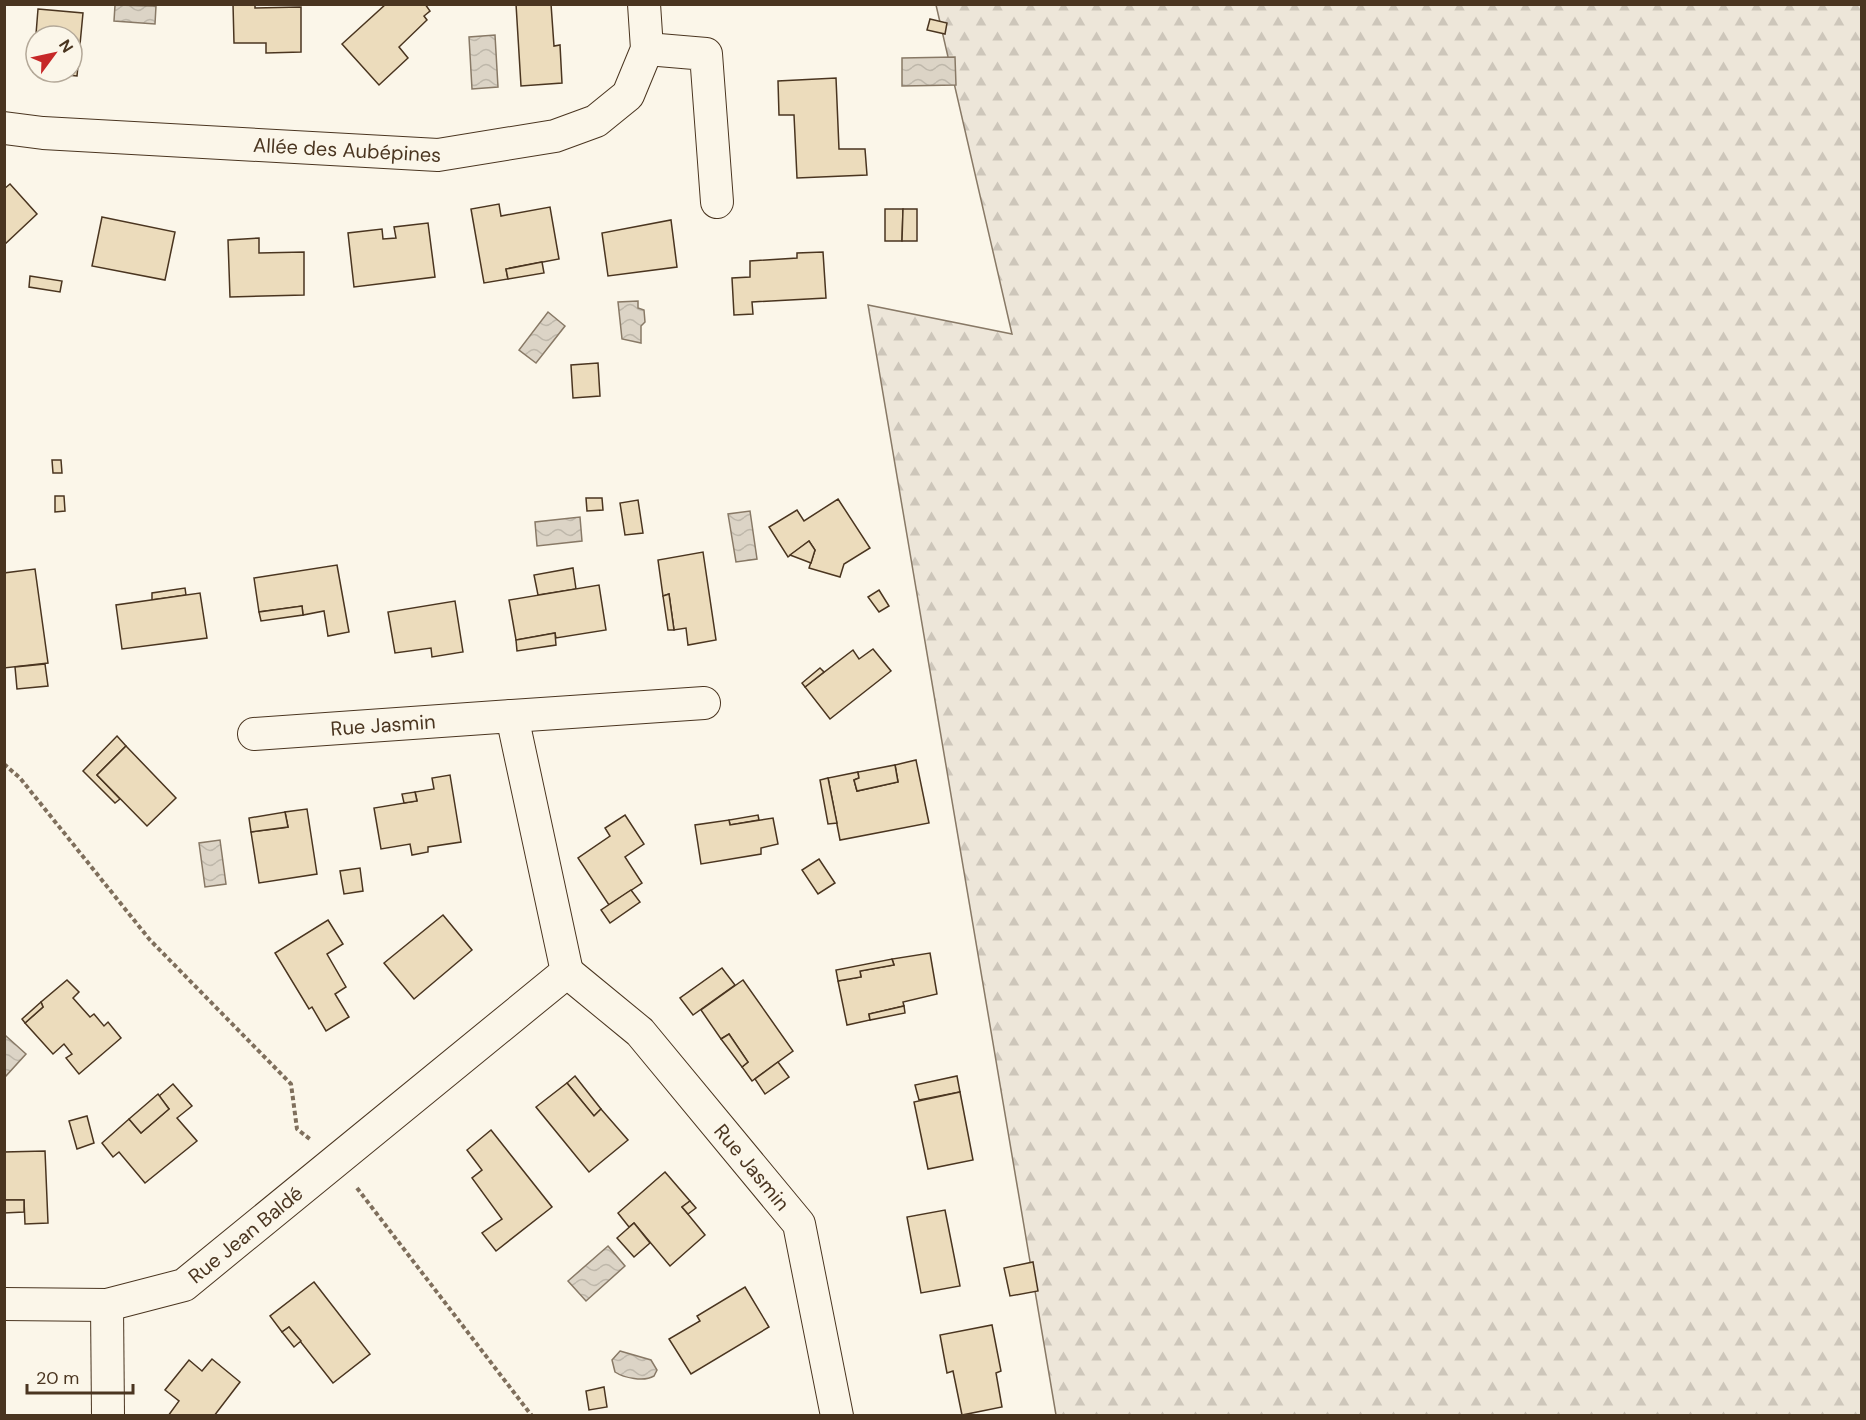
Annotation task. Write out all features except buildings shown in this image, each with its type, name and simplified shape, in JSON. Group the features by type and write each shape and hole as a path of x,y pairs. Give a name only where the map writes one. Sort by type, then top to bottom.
{"street":[{"name":"Allée des Aubépines","path":"4,128 43,133 438,155 555,136 596,121 628,95 647,49 644,4"},
{"path":"647,49 706,54 717,202"},
{"name":"Rue Jasmin","path":"254,734 704,703"},
{"path":"336,1160 567,972 512,716"},
{"name":"Rue Jasmin","path":"567,972 640,1032 799,1224 837,1416"},
{"name":"Rue Jean Baldé","path":"4,1304 107,1305 184,1285 336,1160"},
{"path":"107,1305 108,1416"}],"path":[{"path":"4,764 20,778 150,940 291,1084 297,1129 336,1160 532,1416"}],"green space":[{"path":"936,5 1861,5 1861,1415 1056,1415 868,305 1012,334"}],"water":[{"path":"115,5 156,6 155,24 114,21"},
{"path":"495,35 498,87 472,89 469,37"},
{"path":"955,57 956,85 902,86 902,58"},
{"path":"638,301 638,308 644,310 645,322 641,326 641,343 622,339 618,302"},
{"path":"548,312 565,326 536,363 519,350"},
{"path":"750,511 757,559 736,562 728,514"},
{"path":"580,517 582,541 537,546 535,522"},
{"path":"220,840 226,884 205,887 199,843"},
{"path":"6,1036 26,1054 5,1077 4,1037"},
{"path":"608,1246 625,1266 586,1301 568,1281"},
{"path":"620,1351 651,1360 657,1370 654,1376 634,1379 615,1372 612,1360"}]}
